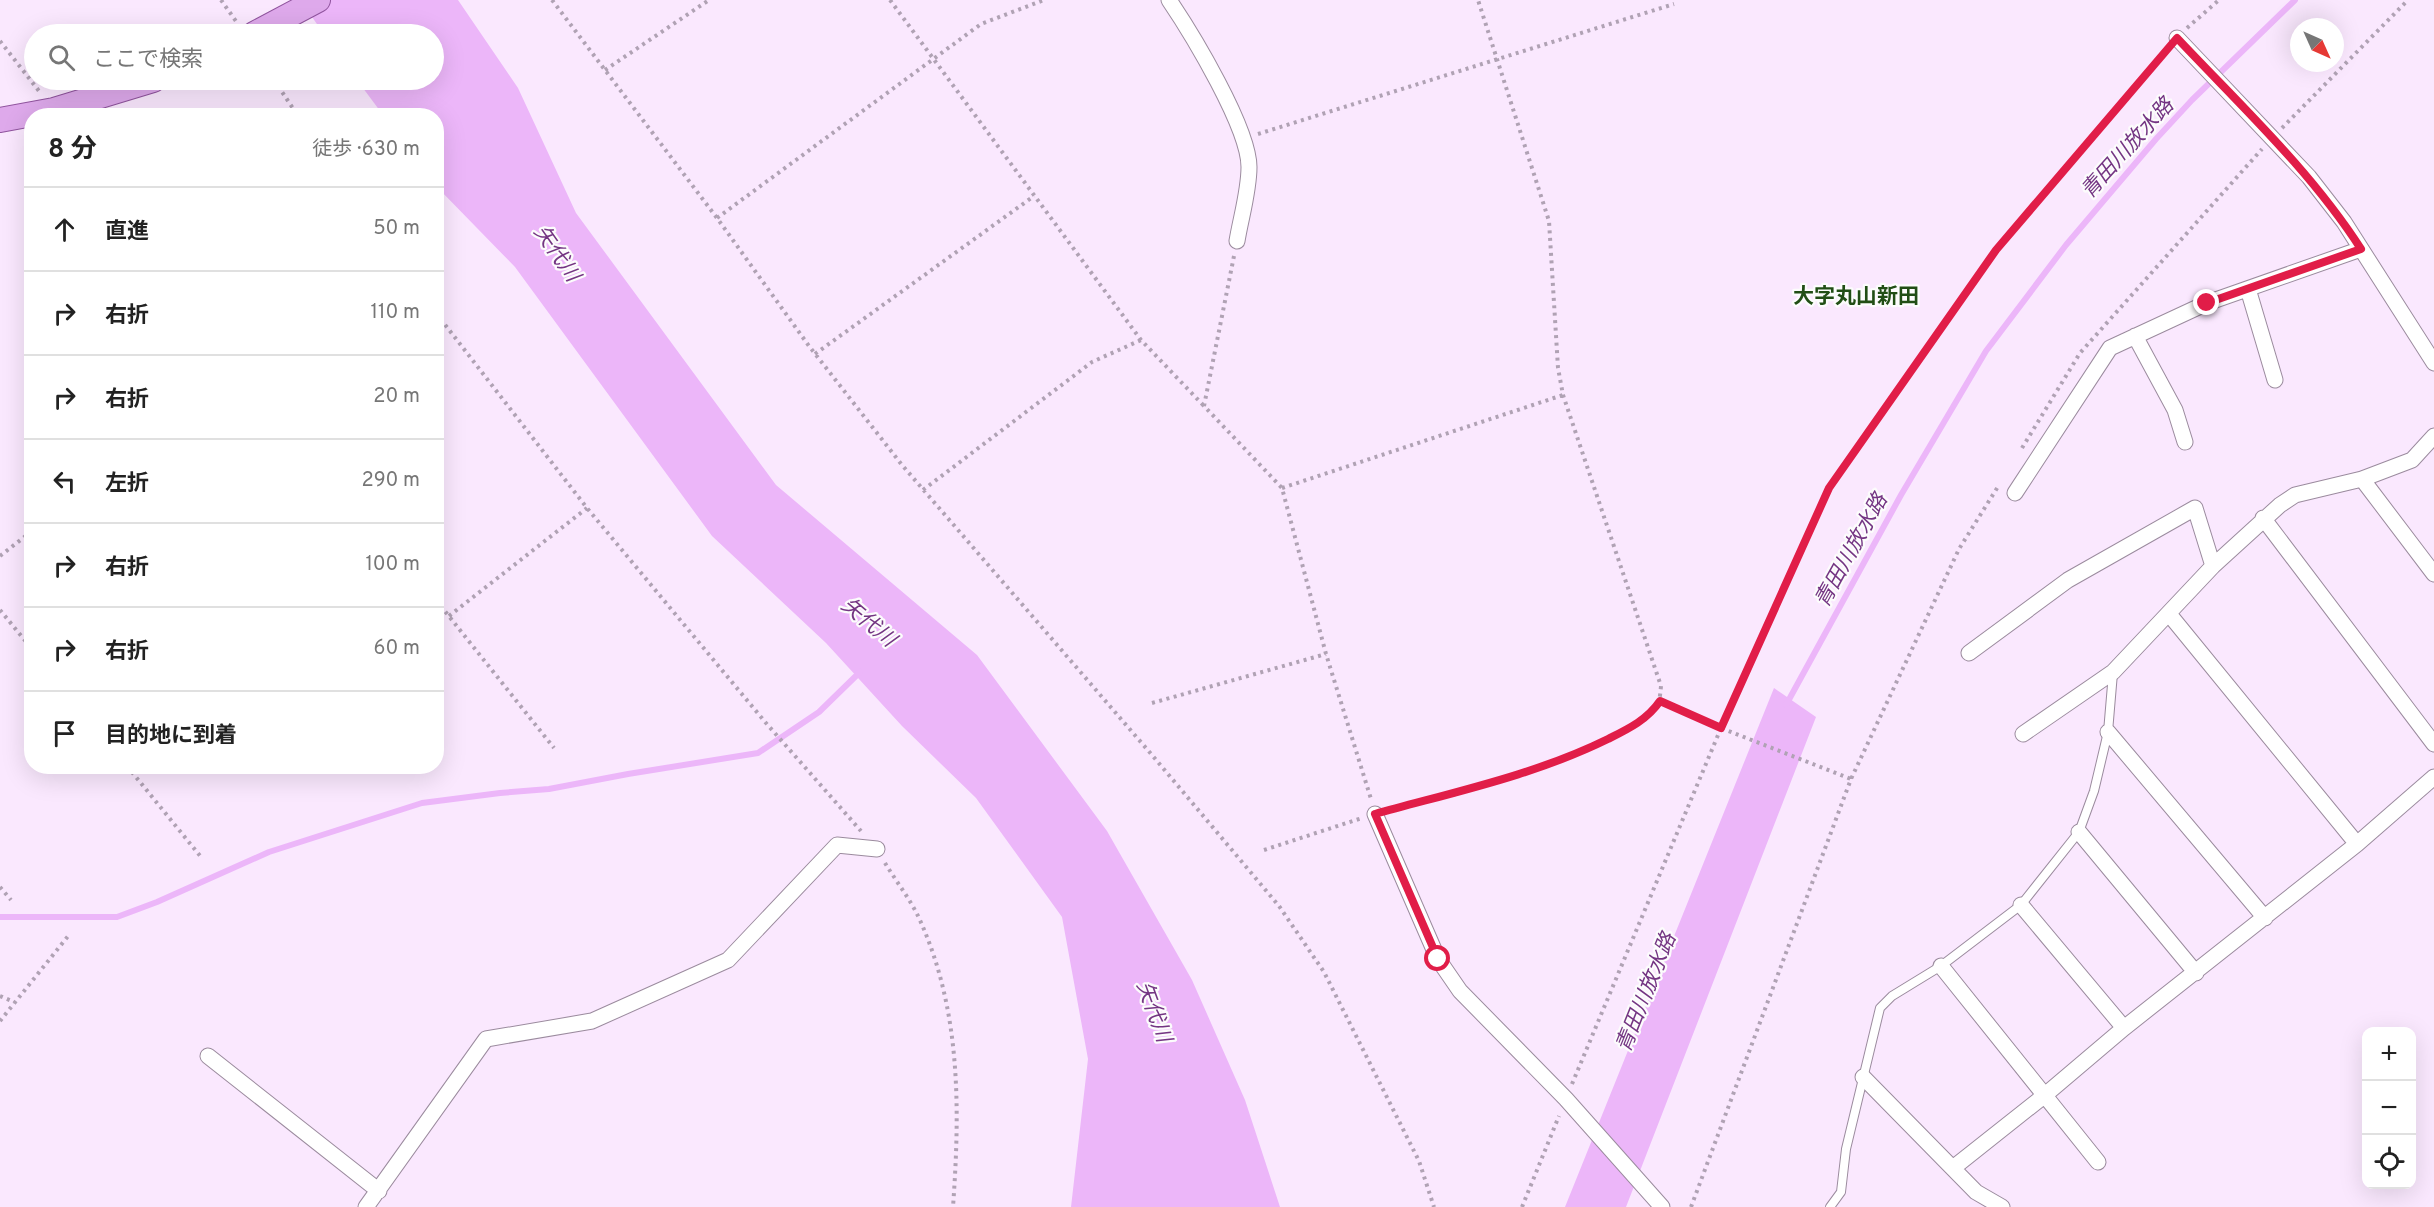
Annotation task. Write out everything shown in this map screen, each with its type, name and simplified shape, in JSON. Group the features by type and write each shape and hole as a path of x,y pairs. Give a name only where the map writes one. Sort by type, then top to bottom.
{"main road":[{"path":"266,24 318,0"},
{"path":"61,108 120,90"},
{"path":"0,120 24,116"}],"street":[{"path":"1169,0 1233,113 1243,139 1249,166 1237,241"},
{"path":"2177,38 2309,177 2344,222 2434,363"},
{"path":"2015,493 2110,348 2207,303 2361,249"},
{"path":"2248,289 2275,380"},
{"path":"2134,336 2175,410 2185,442"},
{"path":"2023,734 2113,672 2213,566 2263,518 2295,495 2362,478 2412,459 2434,436"},
{"path":"2362,478 2434,574"},
{"path":"1969,653 2068,580 2195,508 2213,566"},
{"path":"2263,518 2434,744"},
{"path":"2169,614 2357,844"},
{"path":"2108,732 2265,918"},
{"path":"1953,1168 2124,1028 2357,844 2434,777"},
{"path":"1375,814 1438,959 1460,991 1566,1099 1662,1207"},
{"path":"2079,832 2196,973"},
{"path":"366,1207 380,1191 486,1039 592,1021 728,960 837,845 877,849"},
{"path":"2021,905 2124,1028"},
{"path":"1941,966 2098,1162"},
{"path":"208,1056 380,1191"},
{"path":"1863,1077 1976,1192 2002,1207"}],"lane":[{"path":"1830,1207 1841,1192 1846,1149 1880,1008 1892,996 1941,966 2021,905 2079,832 2094,791 2108,732 2113,672"}],"path":[{"path":"221,0 247,24"},
{"path":"552,0 717,218 815,354 923,490 1152,755 1278,906 1324,972 1419,1161 1434,1207"},
{"path":"605,70 709,0"},
{"path":"890,0 1141,340 1281,488 1326,654 1375,814"},
{"path":"717,218 981,24 1044,0"},
{"path":"1264,850 1375,814 1528,772 1577,754 1634,726 1652,712 1660,701 1660,686 1563,395 1558,368 1549,221 1478,0"},
{"path":"1522,1207 1721,728 1829,488 1996,250 2177,38 2219,0"},
{"path":"2271,139 2408,0"},
{"path":"1243,139 1674,4"},
{"path":"0,41 24,72"},
{"path":"38,90 52,108"},
{"path":"281,90 293,108"},
{"path":"815,354 1034,196"},
{"path":"1204,406 1237,241"},
{"path":"444,323 587,508 766,723 877,849 918,917 944,988 954,1042 958,1125 953,1207"},
{"path":"923,490 1092,362 1141,340"},
{"path":"1281,488 1563,395"},
{"path":"449,616 587,508"},
{"path":"0,555 24,537"},
{"path":"0,610 24,639"},
{"path":"444,610 554,748"},
{"path":"1152,703 1326,654"},
{"path":"1660,701 1721,728 1851,779 1691,1207"},
{"path":"134,774 201,857"},
{"path":"0,887 11,900"},
{"path":"0,1021 69,935"},
{"path":"0,996 14,1002"}],"water":[{"name":"矢代川","path":"300,0 458,0 518,88 576,213 776,485 977,655 1107,831 1192,980 1245,1100 1280,1207 1071,1207 1088,1059 1062,917 976,798 902,726 826,643 712,536 515,267 444,194 444,108 378,108 364,90 444,90 444,24 317,24"},
{"path":"1774,688 1816,717 1626,1207 1565,1207"}],"waterway":[{"name":"青田川放水路","path":"1786,705 1901,495 1986,351 2066,245 2156,139 2192,100 2295,0"},
{"path":"0,917 117,917 157,902 269,852 422,803 549,789 758,753 819,712 860,672"}],"district":[{"name":"大字丸山新田","path":"1856,297"}],"route":[{"path":"1438,959 1375,814 1528,772 1577,754 1634,726 1652,712 1660,701 1721,728 1829,488 1996,250 2177,38 2309,177 2344,222 2361,249 2207,303"}]}
